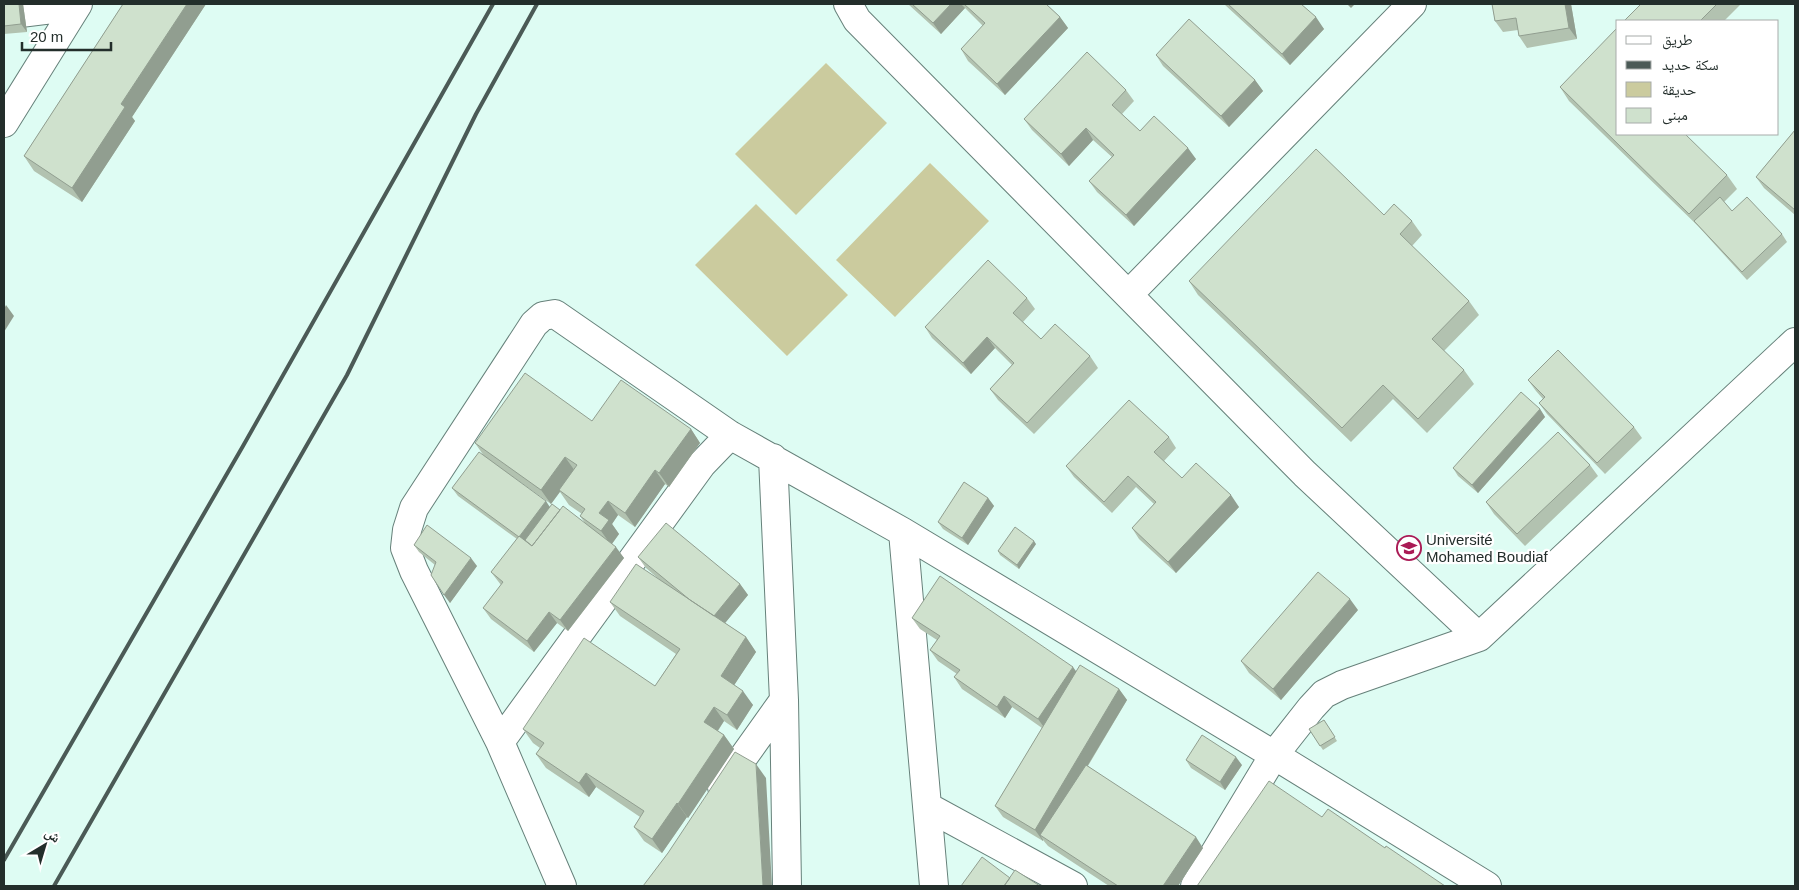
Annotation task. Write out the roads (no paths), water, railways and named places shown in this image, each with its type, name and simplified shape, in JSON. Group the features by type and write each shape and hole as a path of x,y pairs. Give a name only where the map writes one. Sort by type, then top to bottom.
{"street":[{"path":"848,4 857,20 1305,474 1479,637"},
{"path":"1129,294 1412,4"},
{"path":"4,15 78,5"},
{"path":"4,123 78,5"},
{"path":"562,886 500,742 414,571 405,548 406,530 414,508 534,324 543,316 555,314 730,435 903,532 1274,755 1487,886"},
{"path":"1195,886 1274,755 1324,694 1342,685 1479,637 1795,342"},
{"path":"500,742 702,464 730,435"},
{"path":"773,458 784,700 787,886"},
{"path":"903,532 934,886"},
{"path":"709,806 784,700"},
{"path":"928,807 1073,886"}],"railway":[{"path":"4,860 243,446 493,4"},
{"path":"54,886 347,375 476,114 537,4"}],"place":[{"name":"Université Mohamed Boudiaf","path":"1409,548"}]}
